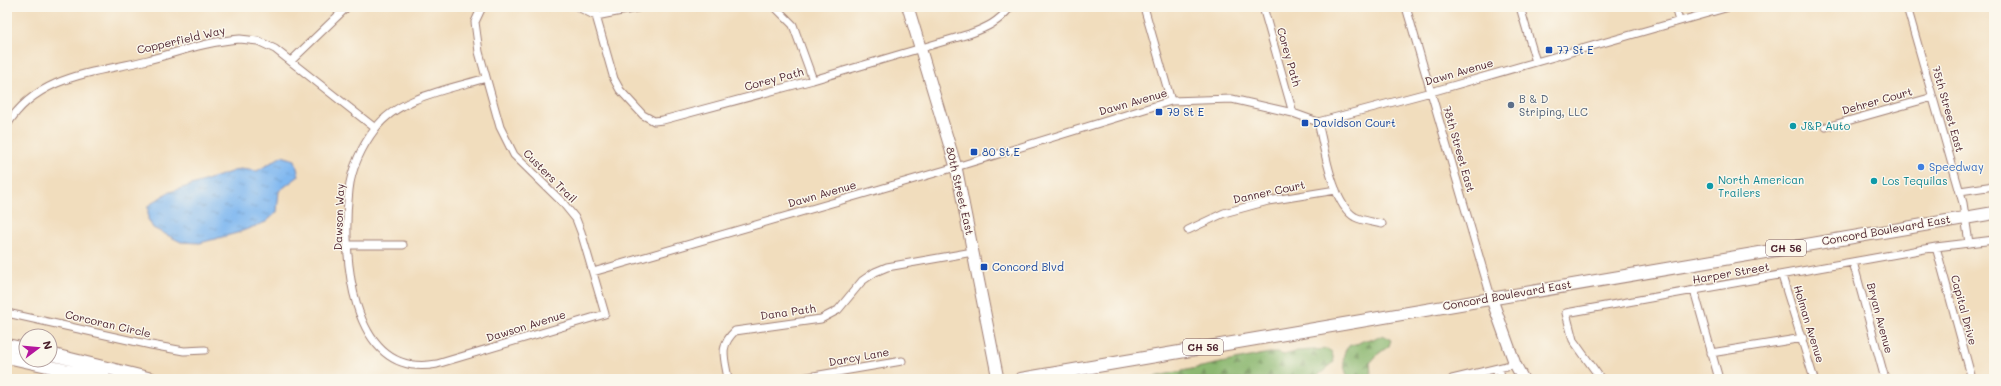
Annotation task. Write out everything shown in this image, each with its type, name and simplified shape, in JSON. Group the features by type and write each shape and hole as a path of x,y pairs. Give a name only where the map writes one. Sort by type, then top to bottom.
{"main road":[{"name":"Concord Boulevard East","path":"1021,379 1491,297 1994,213"},
{"path":"7,345 18,347"},
{"path":"58,356 152,379"},
{"path":"7,357 105,379"}],"street":[{"path":"291,61 347,7"},
{"name":"Custers Trail","path":"482,7 475,22 479,52 500,127 514,155 563,203 576,219 605,314"},
{"path":"578,7 596,16 642,7"},
{"path":"775,7 793,25 813,80"},
{"name":"80th Street East","path":"908,7 956,167 998,379"},
{"name":"Corey Path","path":"596,16 614,79 620,90 643,115 654,121 663,120 813,80 988,27 1001,18 1010,7"},
{"path":"1144,7 1171,101"},
{"name":"Corey Path","path":"1263,7 1293,113"},
{"name":"78th Street East","path":"1406,7 1491,297"},
{"path":"1520,7 1536,62"},
{"path":"1675,7 1679,21"},
{"name":"Dawn Avenue","path":"593,272 956,167 1171,101 1232,99 1293,113 1318,122 1431,92 1729,7"},
{"name":"75th Street East","path":"1907,7 1960,191 1969,243"},
{"name":"Copperfield Way","path":"7,125 23,105 45,88 61,80 96,70 240,39 267,44 291,61 375,128"},
{"name":"Dawson Way","path":"454,359 437,364 419,366 402,362 380,349 368,334 360,318 353,291 348,245 347,217 350,181 356,163 375,128 389,115 412,101 486,78"},
{"name":"Dehrer Court","path":"1826,127 1933,97"},
{"path":"1318,122 1336,190 1344,206 1355,217 1382,224"},
{"path":"1960,191 1994,186"},
{"name":"Danner Court","path":"1188,230 1224,213 1268,201 1336,190"},
{"name":"Harper Street","path":"1601,379 1573,340 1566,313 1782,276 1936,247 1994,240"},
{"path":"348,245 403,245"},
{"name":"Capital Drive","path":"1936,247 1972,379"},
{"name":"Dana Path","path":"728,379 723,347 728,337 735,331 821,319 838,310 862,281 875,272 887,267 973,252"},
{"name":"Bryan Avenue","path":"1853,262 1885,379"},
{"name":"Holman Avenue","path":"1782,276 1803,338 1814,379"},
{"path":"1694,290 1719,379"},
{"path":"1491,297 1515,364 1523,379"},
{"name":"Corcoran Circle","path":"7,313 151,346 184,351 205,350"},
{"name":"Dawson Avenue","path":"454,359 605,314"},
{"path":"1712,352 1803,338"},
{"name":"Darcy Lane","path":"796,379 902,361"},
{"path":"1452,379 1515,364"},
{"path":"1499,369 1502,379"}],"green space":[{"path":"1383,335 1391,340 1389,346 1378,354 1370,363 1371,374 1375,379 1348,379 1343,357 1350,345 1370,339 1373,340"},
{"path":"1327,349 1332,352 1334,362 1314,379 1132,379 1153,377 1269,353 1284,355 1297,351"}],"water":[{"path":"282,156 295,160 299,176 279,191 277,212 266,222 237,233 200,243 181,242 153,228 148,219 148,206 167,193 240,169 257,171"}],"place":[{"name":"77 St E","path":"1549,50"},
{"name":"B & D Striping, LLC","path":"1511,105"},
{"name":"79 St E","path":"1159,112"},
{"name":"Davidson Court","path":"1305,123"},
{"name":"J&P Auto","path":"1793,126"},
{"name":"80 St E","path":"974,152"},
{"name":"Speedway","path":"1921,167"},
{"name":"Los Tequilas","path":"1874,181"},
{"name":"North American Trailers","path":"1710,186"},
{"name":"Concord Blvd","path":"984,267"}]}
